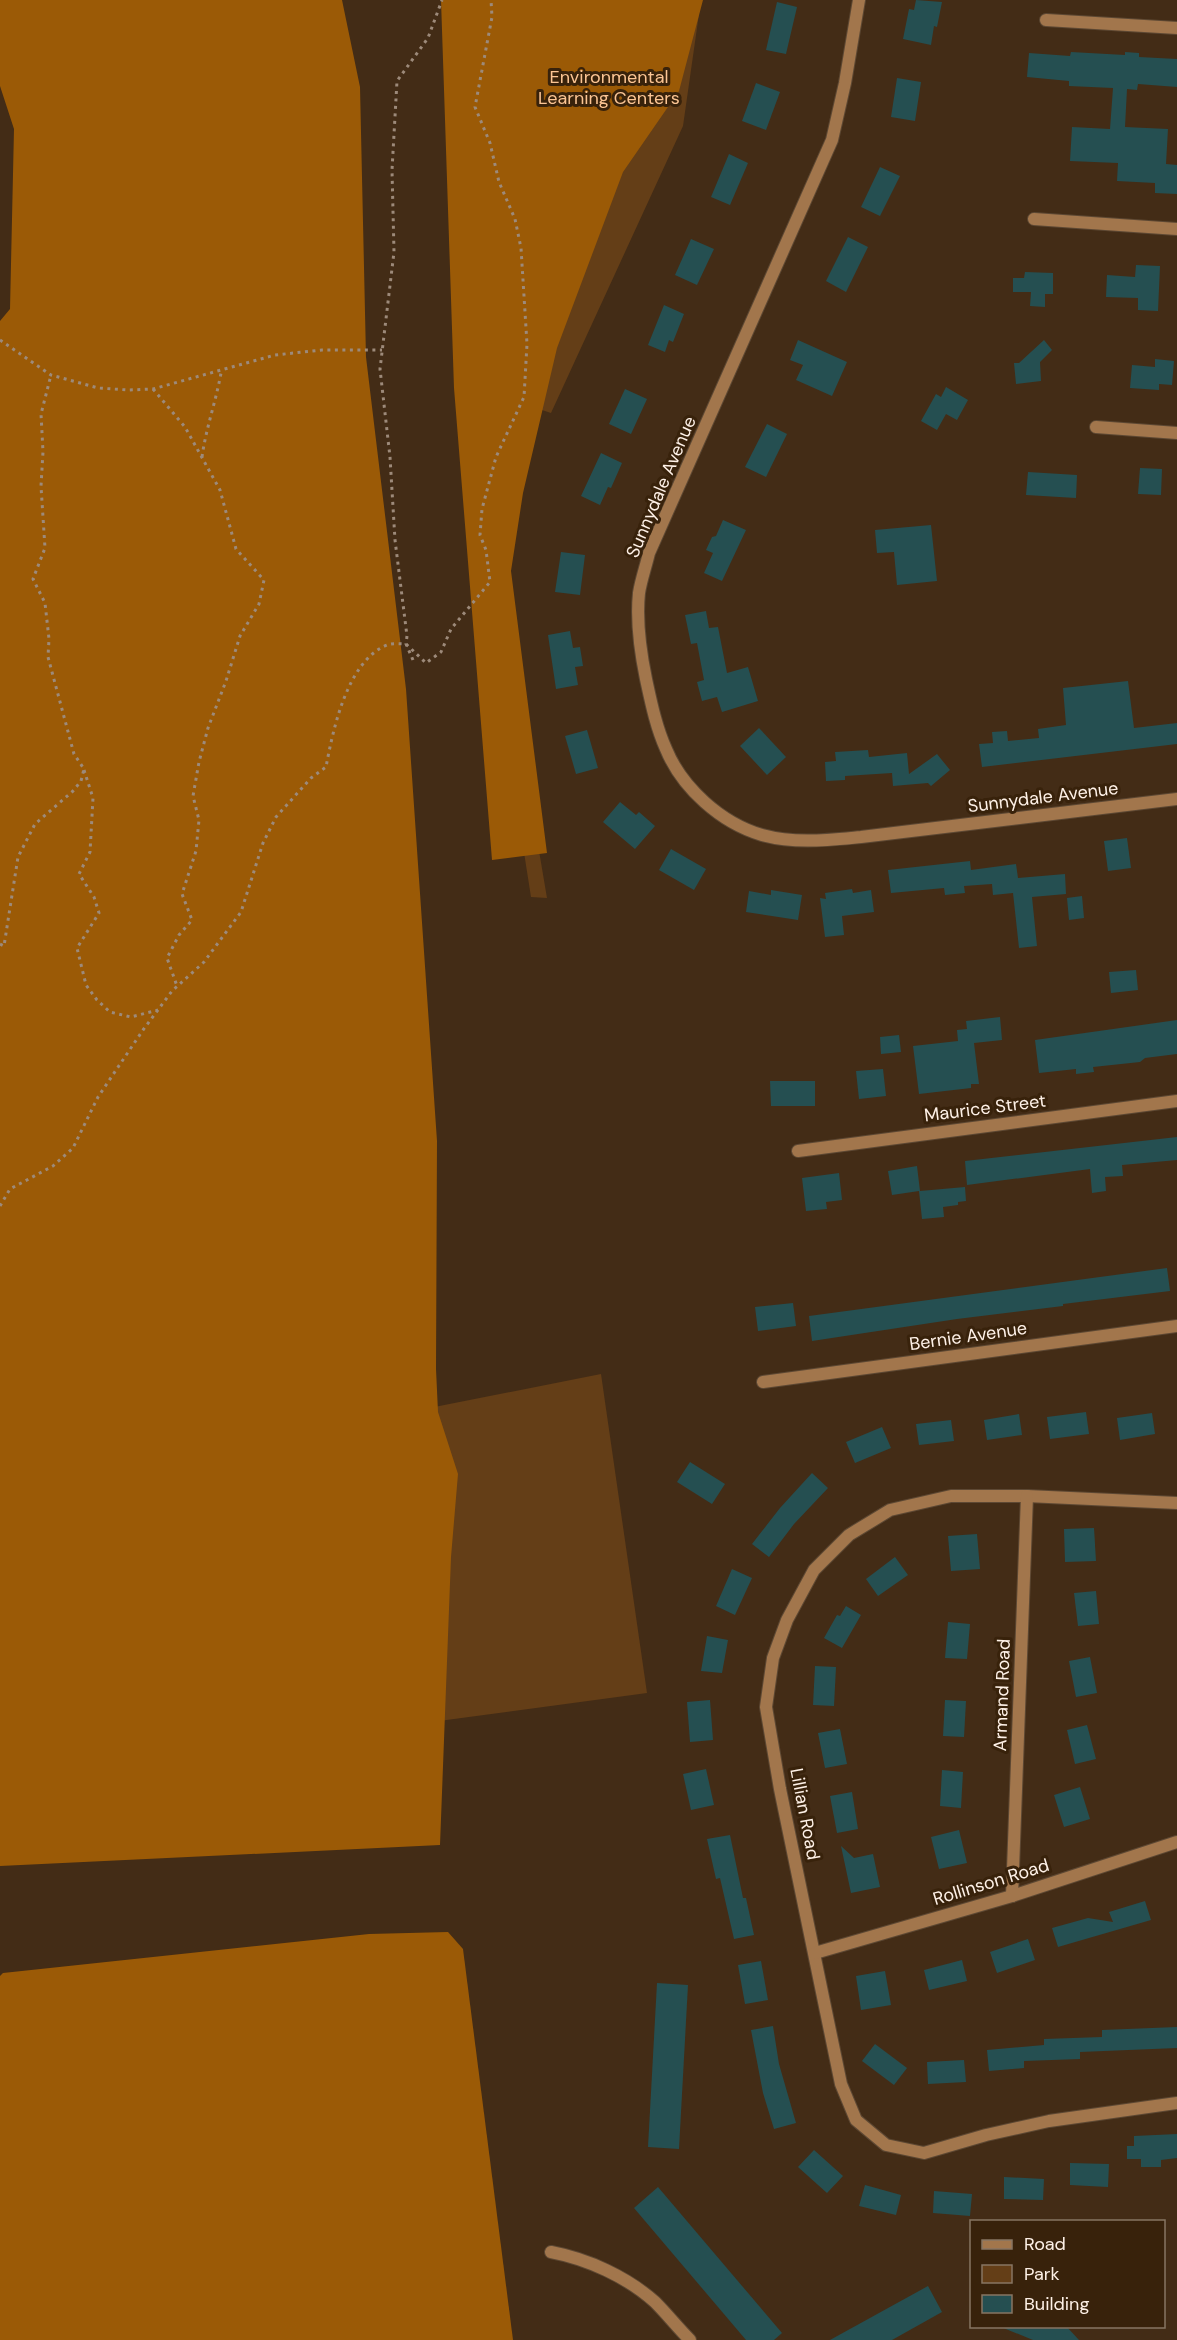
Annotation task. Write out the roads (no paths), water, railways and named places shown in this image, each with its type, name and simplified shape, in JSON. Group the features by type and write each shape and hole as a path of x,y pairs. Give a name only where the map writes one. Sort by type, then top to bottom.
{"street":[{"name":"Sunnydale Avenue","path":"858,0 843,92 832,140 649,553 639,591 637,628 652,710 666,750 684,780 703,801 729,820 760,834 788,840 822,841 861,837 1177,799"},
{"path":"1046,20 1177,28"},
{"path":"1034,219 1177,229"},
{"path":"1096,428 1177,433"},
{"name":"Maurice Street","path":"798,1151 1177,1101"},
{"name":"Bernie Avenue","path":"763,1382 1177,1326"},
{"name":"Lillian Road","path":"1177,1503 1027,1496 951,1496 890,1510 849,1535 814,1570 787,1620 773,1658 766,1707 780,1789 841,2084 856,2120 886,2145 924,2152 1049,2121 1177,2103"},
{"name":"Armand Road","path":"1012,1896 1027,1496"},
{"name":"Rollinson Road","path":"815,1953 1012,1896 1177,1842"},
{"path":"551,2252 567,2255 587,2263 634,2286 655,2303 690,2340"}],"park label":[{"name":"Environmental Learning Centers","path":"609,88"}]}
